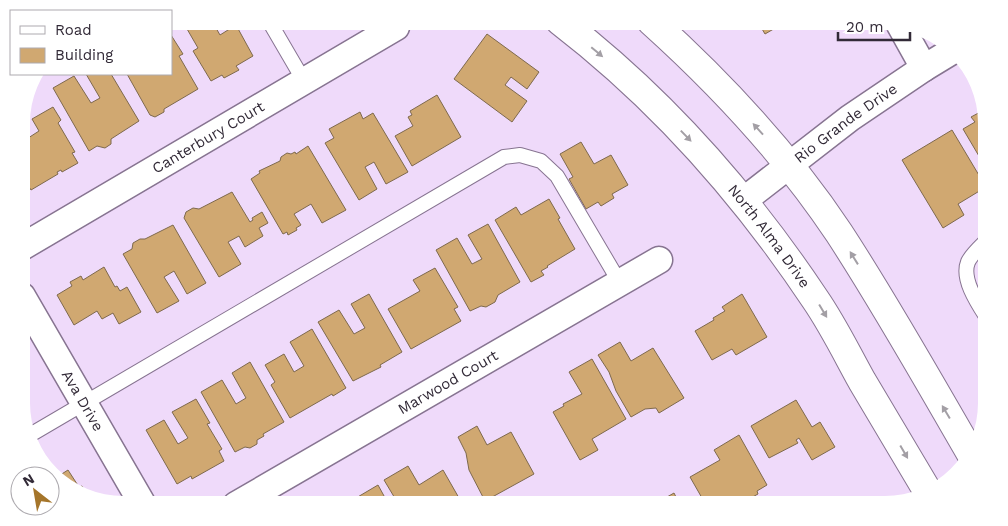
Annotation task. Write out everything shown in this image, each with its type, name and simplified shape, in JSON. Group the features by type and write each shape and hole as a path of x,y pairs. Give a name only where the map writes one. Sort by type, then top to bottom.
{"main road":[{"name":"North Alma Drive","path":"571,30 619,70 663,112 744,201 782,250 816,301 925,487"},
{"path":"660,30 719,86 762,133 838,232 967,447"}],"street":[{"name":"Canterbury Court","path":"30,242 391,30"},
{"path":"904,32 924,68"},
{"name":"Rio Grande Drive","path":"744,201 850,118 947,54"},
{"name":"Marwood Court","path":"252,496 659,260"},
{"name":"Ava Drive","path":"30,310 138,496"}],"lane":[{"path":"274,30 304,81"},
{"path":"35,432 504,157 520,155 541,162 557,176 620,283"},
{"path":"978,250 968,262 966,272 972,293 978,304"}],"building":[{"path":"188,30 217,30 220,35 228,30 239,30 253,56 236,66 239,70 224,78 222,75 211,81 193,51 198,48"},
{"path":"763,30 772,30 765,34"},
{"path":"487,34 539,72 527,89 511,77 505,85 527,101 512,122 454,79"},
{"path":"172,37 183,54 179,56 198,89 164,109 164,112 155,117 150,115 128,75 172,75"},
{"path":"87,75 112,75 139,121 111,139 111,144 105,148 97,146 89,151 53,88 74,76 91,103 100,98"},
{"path":"437,95 461,137 412,166 395,136 413,126 408,117 412,115 410,111"},
{"path":"53,107 61,120 58,123 75,152 72,153 78,163 62,172 61,170 57,172 58,174 31,190 30,137 39,131 32,119"},
{"path":"360,112 363,119 373,113 408,172 386,184 374,162 365,167 377,189 359,200 325,143 334,138 329,129"},
{"path":"977,114 978,154 963,129 975,122 971,117"},
{"path":"952,130 978,174 978,192 958,204 964,215 943,228 902,160"},
{"path":"581,142 594,164 611,155 628,185 612,194 614,198 601,206 598,202 586,209 569,179 573,177 560,154"},
{"path":"308,146 346,210 322,223 311,204 294,214 301,225 296,228 297,230 288,235 287,232 283,234 251,179 260,173 259,171 280,161 281,157 287,153 295,152 296,154"},
{"path":"232,192 250,222 253,220 252,218 262,212 268,223 259,228 263,236 245,247 239,236 228,242 241,264 219,277 184,218 186,212 193,208 199,209"},
{"path":"549,199 575,249 547,266 541,271 544,275 531,282 495,220 516,207 521,215"},
{"path":"488,224 520,282 498,295 495,302 486,307 481,306 470,311 436,250 457,238 472,264 482,259 468,235"},
{"path":"173,225 206,283 187,294 174,271 164,277 179,301 157,313 123,254 132,249 133,243"},
{"path":"104,267 115,287 117,286 120,291 127,287 141,312 119,324 113,313 102,319 97,311 74,325 57,295 72,286 70,282 81,276 83,280"},
{"path":"435,268 458,307 454,309 461,321 411,349 388,309 420,291 413,280"},
{"path":"369,294 402,352 380,365 381,367 353,381 318,322 339,310 354,334 365,328 351,304"},
{"path":"742,294 767,337 736,355 732,349 712,360 695,331 714,320 713,318 725,311 722,307"},
{"path":"312,329 346,388 290,418 271,385 275,382 265,365 284,354 294,372 304,366 290,342"},
{"path":"620,342 631,361 653,348 684,398 659,413 656,408 645,409 631,417 616,391 609,372 598,355"},
{"path":"592,359 626,419 592,439 598,450 580,460 553,412 564,406 563,404 582,394 569,372"},
{"path":"250,362 284,422 263,434 264,436 257,440 257,444 235,452 201,392 222,380 236,404 246,398 232,373"},
{"path":"196,399 210,423 207,424 222,449 219,451 224,461 192,479 191,476 177,484 146,430 164,420 178,444 188,438 172,412"},
{"path":"796,400 812,427 820,422 835,447 812,460 799,438 796,440 798,443 769,458 751,426"},
{"path":"477,426 487,445 511,432 534,474 494,496 482,496 469,470 466,453 458,437"},
{"path":"739,435 767,485 757,491 758,494 754,496 701,496 690,477 720,460 714,450"},
{"path":"408,466 419,485 443,470 458,496 394,496 384,480"},
{"path":"68,470 76,483 63,473"},
{"path":"378,485 384,496 359,496"}]}
